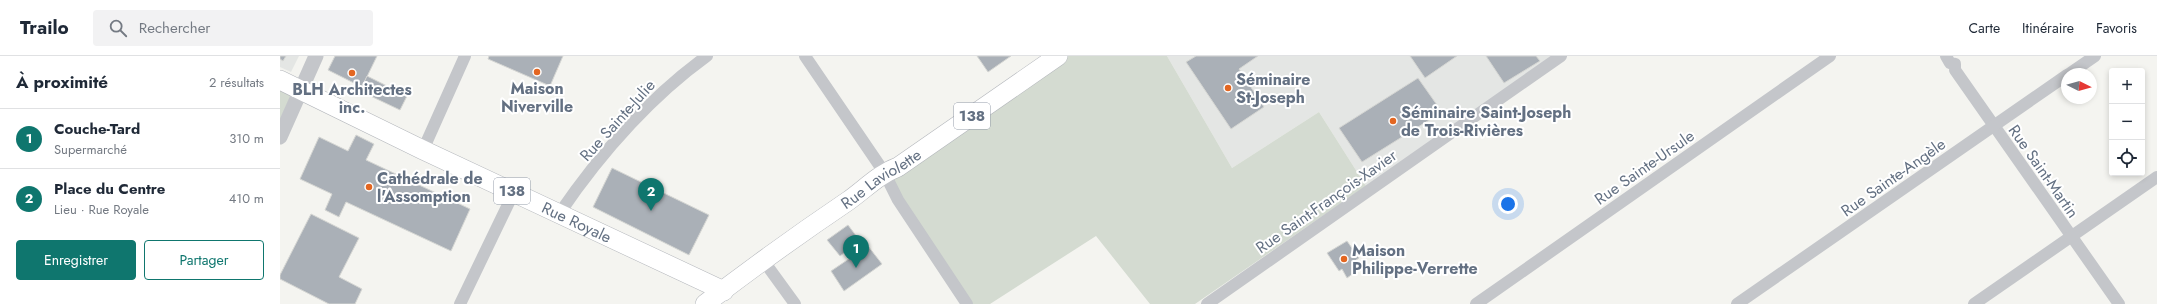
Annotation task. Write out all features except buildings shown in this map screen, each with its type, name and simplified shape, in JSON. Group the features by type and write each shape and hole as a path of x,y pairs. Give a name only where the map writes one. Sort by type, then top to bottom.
{"main road":[{"name":"Rue Laviolette","path":"705,304 763,260 867,187 884,172 898,167 1058,56"},
{"name":"Rue Royale","path":"280,80 423,150 724,290"}],"street":[{"path":"280,137 316,56"},
{"path":"423,150 464,56"},
{"name":"Rue Sainte-Julie","path":"559,214 575,192 640,114 674,81 707,56"},
{"path":"805,56 884,172 898,200 967,304"},
{"name":"Rue Saint-François-Xavier","path":"1207,304 1561,56"},
{"name":"Rue Sainte-Ursule","path":"1476,304 1830,56"},
{"name":"Rue Saint-Martin","path":"1946,56 1950,63 1955,64 1955,70 1993,126 2119,304"},
{"name":"Rue Sainte-Angèle","path":"2078,68 2095,56"},
{"name":"Rue Sainte-Angèle","path":"1737,304 2061,80"},
{"path":"1974,304 2157,177"},
{"path":"460,304 514,192"},
{"path":"763,260 795,304"}],"shaded area":[{"path":"280,56 299,56 291,72 280,67"},
{"path":"1053,56 1167,56 1232,168 1319,112 1366,186 1195,304 1150,304 1096,236 990,304 967,304 884,172"},
{"name":"Séminaire Saint-Joseph de Trois‑Rivières","path":"1167,56 1196,56 1187,63 1231,129 1264,107 1239,69 1258,56 1410,56 1425,78 1457,56 1555,56 1366,186 1319,112 1232,168"},
{"path":"280,77 296,84 280,120"}],"place":[{"name":"Maison Niverville","path":"537,72"},
{"name":"BLH Architectes inc.","path":"352,73"},
{"name":"Séminaire St-Joseph","path":"1228,88"},
{"name":"Séminaire Saint-Joseph de Trois‑Rivières","path":"1393,121"},
{"name":"Cathédrale de l'Assomption","path":"369,187"},
{"name":"Place du Centre","path":"651,211"},
{"name":"Maison Philippe-Verrette","path":"1344,259"},
{"name":"Couche-Tard","path":"856,268"}]}
